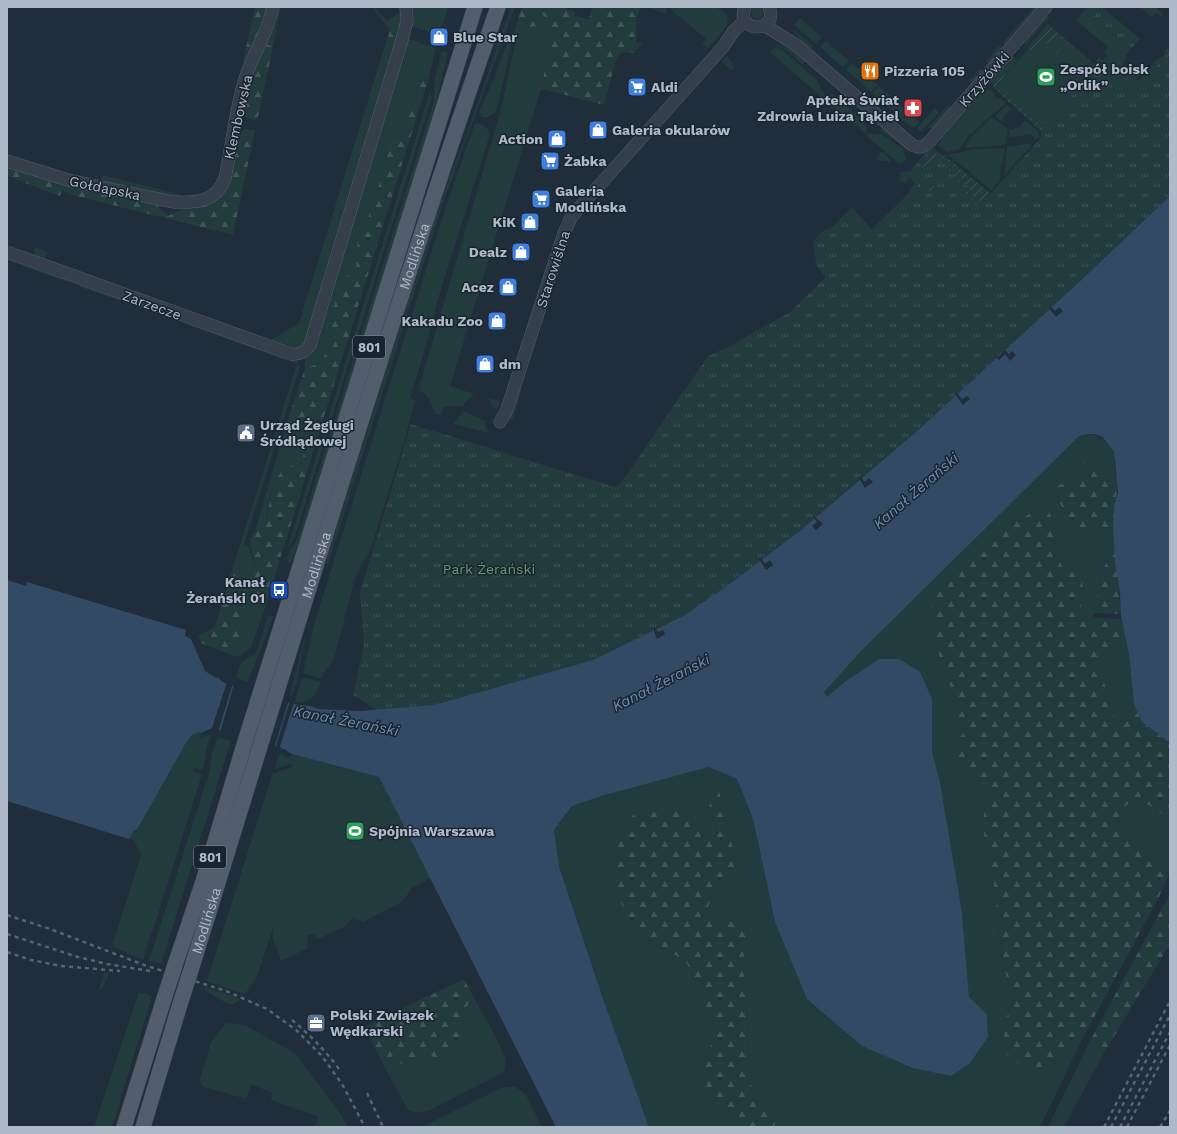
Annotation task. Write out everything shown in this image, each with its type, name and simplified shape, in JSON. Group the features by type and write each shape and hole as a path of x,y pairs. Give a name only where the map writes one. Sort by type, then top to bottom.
{"main road":[{"name":"Modlińska","path":"144,1127 180,1004 259,749 270,688 475,7"},
{"name":"Modlińska","path":"124,1127 164,999 203,882 244,745 270,688 429,208 498,7"}],"street":[{"name":"Klembowska","path":"206,200 222,187 238,107 246,77 274,7"},
{"name":"Zarzecze","path":"7,252 283,352 298,354 304,352 310,345 402,40 407,21 406,7"},
{"name":"Krzyżówki","path":"768,17 796,45 912,145 919,148 930,141 1046,7"},
{"path":"745,14 760,27 768,17"},
{"name":"Starowiślna","path":"500,422 506,412 564,233 571,218 723,47 738,37 745,14"},
{"name":"Gołdapska","path":"7,161 68,180 173,202 189,203 206,200"}],"green space":[{"path":"255,7 269,7 248,63 243,61"},
{"path":"280,7 273,47 265,43 276,23"},
{"path":"372,7 374,7 387,21 400,12 398,7 401,7 400,29 396,38 392,41 386,42 390,30"},
{"path":"411,7 448,7 440,35 410,26"},
{"path":"511,7 515,7 442,206 328,564 326,564 439,204 468,130"},
{"path":"522,7 562,7 575,12 574,16 589,19 592,7 636,7 634,53 623,52 617,57 604,105 541,89 551,39 550,29 541,27 545,16 542,15 539,17 537,26 523,26 517,36 514,34"},
{"path":"636,7 641,7 637,17 636,43 643,43 634,53"},
{"path":"647,7 668,7 665,14"},
{"path":"668,7 716,7 727,14 727,24 722,33 708,48 702,44 706,39"},
{"path":"755,7 759,7 763,13 759,19 755,19 751,15 751,11"},
{"path":"1034,7 1040,7 1007,46 1003,42"},
{"path":"1090,7 1102,7 1093,17 1131,49 1125,56 1127,58 1123,63 1139,76 1138,78 1136,76 1135,77 1138,81 1158,58 1160,59 1165,54 1163,53 1170,44 1170,65 1137,96 1043,131 1044,128 996,86 1048,26 1095,65 1094,64 1099,57 1103,60 1107,56 1104,52 1108,47 1076,20 1086,8 1088,9"},
{"path":"1102,7 1140,39 1131,49 1093,17"},
{"path":"1140,7 1155,7 1163,14 1161,17 1156,13 1152,18"},
{"path":"542,15 545,16 544,22 550,29 551,39 541,89 450,386 474,394 462,406 444,406 441,415 436,414 426,394 418,391 499,117 517,36 523,26 529,27"},
{"path":"1046,16 1050,16 1025,46 1024,40"},
{"path":"800,18 822,37 816,44 794,25"},
{"path":"1048,24 1097,68 1067,42 1047,65 1066,42 1060,37 1051,47 1044,41 1033,53 1027,48"},
{"path":"794,30 813,46 811,48 805,47 793,31"},
{"path":"511,32 514,34 496,112 488,117 482,117 479,113"},
{"path":"398,35 305,343 296,351 269,341 299,323 386,42 389,42"},
{"path":"406,38 436,48 429,77 421,80 403,137 392,139 386,143 379,185 371,201 368,221 361,227 358,234 356,269 347,277 330,335 335,340 334,343 316,365 305,368 305,357"},
{"path":"826,41 849,61 843,68 820,47"},
{"path":"265,43 273,47 257,121 245,117 243,111"},
{"path":"782,46 796,52 806,60 803,65"},
{"path":"999,46 1004,49 994,61 989,63 986,61"},
{"path":"775,47 781,49 816,79 826,97 824,99 770,52"},
{"name":"Park Żerański","path":"1170,50 1170,196 916,432 801,530 728,585 685,615 593,660 434,705 377,710 353,695 364,645 360,593 411,424 615,487 621,483 708,356 730,346 790,312 824,279 825,277 816,264 813,241 824,230 833,227 847,212 870,234 920,183 909,173 932,145 933,148 965,177 981,204 1041,138 1041,131 1098,66 1131,95"},
{"path":"442,51 448,53 431,124 304,529 291,563 286,559 298,537 434,101 435,77"},
{"path":"1023,53 996,86 1044,128 1043,131 1041,131 1002,96 994,88 990,79 1011,55 1017,60"},
{"path":"727,56 735,66 732,71 722,62"},
{"path":"852,63 878,85 871,92 846,70"},
{"path":"981,67 982,73 975,81 971,82 969,80"},
{"path":"429,77 264,611 250,597 247,588 248,578 255,564 250,544 251,540 253,535 267,520 271,495 280,473 285,468 300,465 307,445 306,433 286,426 305,368 316,365 334,343 335,340 328,332 330,319 344,282 356,269 358,234 361,227 368,221 371,201 379,185 386,143 392,139 403,137 421,80"},
{"path":"879,86 920,122 915,127 911,127 872,93"},
{"path":"431,89 431,100 295,536 287,550"},
{"path":"982,89 991,90 997,99 1001,98 1005,104 965,139 966,140 960,149 947,152 938,145 942,139 939,137"},
{"path":"832,93 863,120 867,131 865,133 826,100"},
{"path":"949,104 951,110 933,131 929,127"},
{"path":"1007,105 1012,108 1004,116 1002,122 996,117 996,115"},
{"path":"935,108 939,112 921,132 917,128"},
{"path":"991,118 995,119 1008,129 1005,145 964,148 972,136"},
{"path":"1025,120 1039,132 1039,137 1035,140 1031,134 1009,138 1010,130 1019,127"},
{"path":"475,123 484,126 488,129 490,134 437,302 410,398 415,400 405,439 371,548 355,578 334,659 325,671 322,679 303,673 315,621 444,213"},
{"path":"883,127 902,143 901,144 880,131"},
{"path":"244,129 255,130 233,235 68,194 62,190 60,196 7,176 7,167 155,203 168,216 184,208 196,207 216,197 238,134"},
{"path":"868,133 881,134 903,149 906,159 905,161 898,163 866,135"},
{"path":"1031,143 1032,145 1004,175 1007,147"},
{"path":"1005,148 1000,180 991,190 948,155 974,149"},
{"path":"931,151 939,157 929,168 925,169 921,165 922,161"},
{"path":"883,152 891,160 890,162 877,160 876,158"},
{"path":"944,155 990,193 981,204 955,169 943,157"},
{"path":"940,159 957,177 979,207 977,207 956,178 939,160"},
{"path":"908,171 922,183 870,234 847,212 852,208 872,229 910,192 909,190 915,184 910,178 904,183 898,179 901,177 899,173"},
{"path":"103,175 182,195 181,199 100,185"},
{"path":"932,179 936,180 932,185 935,188 930,192 928,191 930,181"},
{"path":"35,247 48,252 46,260 36,256 34,251"},
{"path":"7,257 66,279 66,282 7,260"},
{"path":"83,284 151,309 150,311 80,287"},
{"path":"189,324 285,357 285,360 188,325"},
{"path":"292,362 298,362 300,367 244,545 249,547 255,565 248,578 249,594 252,600 264,611 251,648 238,657 234,656 240,631 241,615 238,600 233,592 235,575 232,570 297,364"},
{"path":"518,388 522,389 512,422 510,415"},
{"path":"488,398 500,401 499,406 494,409"},
{"path":"464,411 485,421 485,425 489,433 453,424"},
{"path":"286,426 306,433 307,445 300,465 287,467 279,474 270,496 266,521 262,528 254,534"},
{"path":"1084,434 1095,435 1102,438 1114,451 1114,464 1117,478 1103,479 1095,470 1088,466 1088,472 1058,501 1066,512 1071,523 1089,532 1102,528 1113,527 1115,551 1109,554 1107,559 1093,608 1097,613 1093,613 1093,618 1096,618 1088,622 1079,621 1083,578 1062,566 1057,555 1059,541 1043,506 1003,529 952,691 973,772 984,785 987,798 982,825 995,891 1003,963 1013,1000 1005,1022 1058,1064 1066,1052 1083,1035 1084,1036 1040,1127 774,1127 775,1123 752,1097 743,963 748,924 713,919 708,908 715,887 738,870 709,808 717,831 713,842 701,835 690,817 632,931 686,961 718,1033 700,1064 708,1091 745,1127 649,1127 599,987 559,866 554,830 572,806 605,795 709,767 737,779 753,819 775,922 988,1037 987,1014 969,998 962,912 940,782 932,752 932,699 879,659 847,680 827,697 823,692 884,626 1078,437"},
{"path":"1085,454 1089,455 1095,464 1095,470 1103,479 1117,478 1113,527 1102,528 1089,532 1081,531 1071,523 1055,494 1057,486 1088,472 1087,466 1081,461 1081,457"},
{"path":"1043,506 1049,510 1059,541 1057,555 1062,566 1083,578 1080,621 1088,622 1096,618 1122,619 1126,637 1114,642 1105,650 1102,656 1105,686 1116,723 1125,719 1134,705 1142,722 1170,743 1170,820 1149,805 1132,802 1122,808 1118,820 1126,834 1150,851 1158,861 1170,871 1159,897 1084,1036 1083,1035 1066,1052 1058,1064 1030,1072 1008,1056 1003,1044 1005,1022 1013,1000 1003,963 995,891 982,825 987,798 984,785 973,772 958,770 955,742 963,734 952,691 939,655 931,603 939,583 994,530 1003,529"},
{"path":"1115,551 1121,614 1097,613 1093,608 1107,559 1109,554"},
{"path":"232,570 236,578 233,592 238,600 241,616 240,631 234,656 201,643 198,636 215,627"},
{"path":"268,615 273,617 248,682 236,678 240,664 255,653 258,648"},
{"path":"306,633 297,681 292,695 290,694"},
{"path":"1126,637 1134,705 1125,719 1116,723 1105,688 1102,660 1103,653 1107,647"},
{"path":"302,677 321,682 312,698 305,701 295,702"},
{"path":"199,732 201,733 201,738 210,734 211,736 207,747 203,770 194,767 192,771 202,774 143,960 112,946 141,855 134,841 129,839 133,832 138,828 187,741 192,735"},
{"path":"218,737 231,741 161,964 149,961 209,773 212,753"},
{"name":"Spójnia Warszawa","path":"281,753 288,758 292,754 379,777 430,878 412,888 402,902 363,922 353,917 346,926 318,939 313,934 307,936 308,948 281,961 273,939 273,928 257,977 245,994 207,981 273,772 275,773 292,767 291,764 275,769 278,755"},
{"path":"719,791 738,870 715,887 708,908 713,919 748,924 743,963 752,1097 775,1123 774,1127 745,1127 708,1091 700,1064 718,1033 686,961 632,931 613,881 619,833 635,813 674,811 690,817 701,835 713,841 717,831 709,808 712,795"},
{"path":"1132,802 1149,805 1170,820 1170,871 1158,861 1150,851 1126,834 1118,820 1122,808"},
{"path":"1170,893 1170,912 1164,905"},
{"path":"1164,905 1170,912 1170,944 1105,1051 1090,1041"},
{"path":"104,973 110,973 103,987 98,992"},
{"path":"464,979 474,998 461,1013 466,1038 442,1059 427,1055 407,1068 392,1056 385,1068 364,1027"},
{"path":"205,987 240,999 238,1002 228,1004 204,990"},
{"path":"139,992 152,996 112,1127 94,1127"},
{"path":"474,998 495,1035 506,1060 504,1072 430,1110 417,1113 408,1110 385,1068 392,1055 407,1068 427,1055 442,1059 466,1038 461,1013"},
{"path":"226,1023 244,1025 295,1053 338,1110 348,1127 314,1127 319,1117 271,1100 272,1093 251,1084 246,1099 204,1087 199,1082 211,1042"},
{"path":"1090,1041 1105,1051 1064,1127 1048,1127"},
{"path":"515,1086 526,1095 542,1127 422,1127 503,1087"}],"water":[{"name":"Kanał Żerański","path":"1170,196 1170,743 1142,722 1134,705 1129,655 1121,616 1120,593 1115,562 1113,527 1114,506 1118,493 1114,451 1103,438 1094,434 1087,434 1078,437 862,650 824,692 827,697 847,680 879,659 899,659 920,672 932,699 932,752 940,782 962,912 969,997 987,1014 988,1037 970,1063 951,1076 913,1068 862,1046 807,999 775,922 753,819 737,779 709,767 605,795 572,806 554,830 559,866 599,987 649,1127 556,1127 379,777 292,754 282,748 212,728 192,735 187,741 138,828 133,832 129,839 7,801 7,580 26,586 27,582 186,630 185,636 191,639 205,671 216,678 218,677 222,682 298,705 310,706 318,709 360,711 434,705 593,660 685,615 728,585 801,530 916,432"}],"pier":[{"path":"1050,306 1055,311 1059,307 1063,311 1056,317 1049,308"},
{"path":"1005,350 1009,354 1012,351 1016,355 1010,361 1005,354 999,360 995,356 997,355 998,357"},
{"path":"956,392 962,399 967,396 970,399 963,405 955,394"},
{"path":"860,476 865,482 869,478 873,482 865,488 859,478"},
{"path":"814,516 823,524 816,530 812,526 817,522 813,517"},
{"path":"761,558 765,564 770,560 773,565 766,570 759,559"},
{"path":"655,627 658,632 663,630 665,634 657,639 653,628"},
{"path":"227,682 233,683 218,732 211,731"},
{"path":"234,684 267,694 252,742 220,733"},
{"path":"268,694 289,700 274,748 253,742"},
{"path":"290,701 294,702 279,750 275,749"}],"railway":[{"path":"7,915 50,929 144,965 226,991 267,1009 296,1030 321,1055 342,1084 365,1127"},
{"path":"7,934 78,957 107,964 150,971"},
{"path":"7,952 31,960 61,966 120,971"},
{"path":"1104,1127 1170,1001"},
{"path":"1111,1127 1170,1015"},
{"path":"292,1020 317,1043 339,1069"},
{"path":"1120,1127 1170,1032"},
{"path":"1127,1127 1170,1045"},
{"path":"367,1093 383,1127"},
{"path":"1160,1127 1170,1111"}],"place":[{"name":"Blue Star","path":"439,37"},
{"name":"Pizzeria 105","path":"870,71"},
{"name":"Zespół boisk „Orlik”","path":"1046,77"},
{"name":"Aldi","path":"637,87"},
{"name":"Apteka Świat Zdrowia Luiza Tąkiel","path":"913,108"},
{"name":"Galeria okularów","path":"598,130"},
{"name":"Action","path":"557,139"},
{"name":"Żabka","path":"550,161"},
{"name":"Galeria Modlińska","path":"541,199"},
{"name":"KiK","path":"530,222"},
{"name":"Dealz","path":"521,252"},
{"name":"Acez","path":"508,287"},
{"name":"Kakadu Zoo","path":"497,321"},
{"name":"dm","path":"485,364"},
{"name":"Urząd Żeglugi Śródlądowej","path":"246,433"},
{"name":"Kanał Żerański 01","path":"279,590"},
{"name":"Spójnia Warszawa","path":"355,831"},
{"name":"Polski Związek Wędkarski","path":"316,1023"}]}
